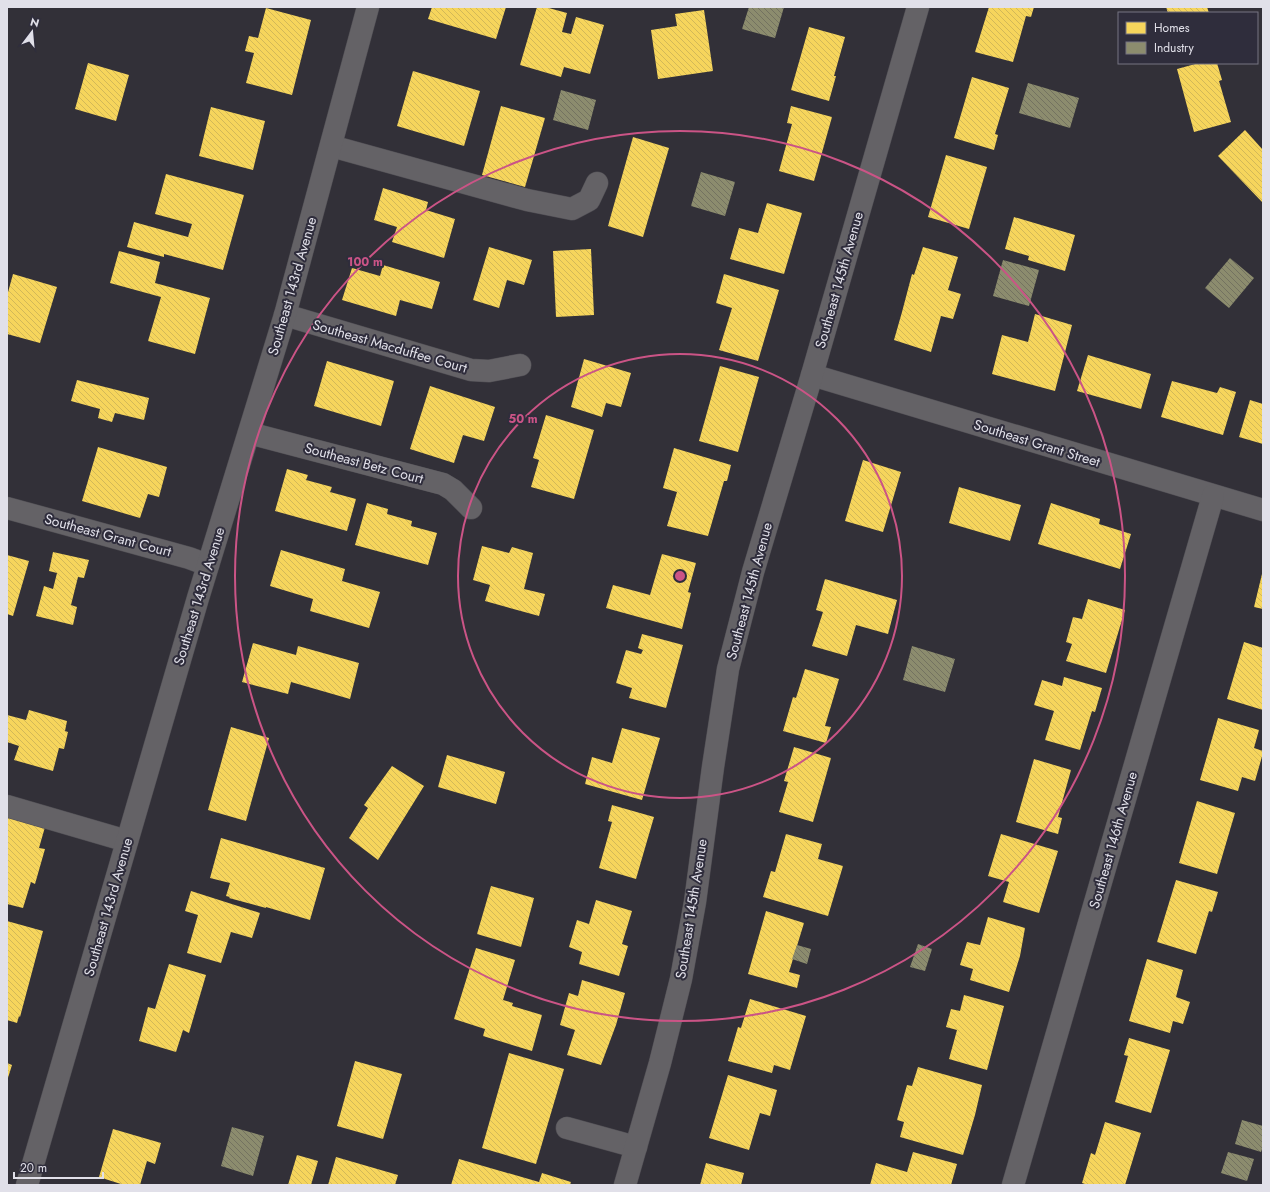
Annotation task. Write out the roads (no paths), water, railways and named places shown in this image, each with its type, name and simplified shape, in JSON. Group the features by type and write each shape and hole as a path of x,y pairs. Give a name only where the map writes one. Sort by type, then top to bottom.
{"street":[{"name":"Southeast 143rd Avenue","path":"27,1185 208,565 285,315 368,7"},
{"name":"Southeast 145th Avenue","path":"625,1185 660,1063 681,979 695,902 728,669 753,572 812,375 918,7"},
{"path":"331,146 527,200 572,209 589,200 597,183"},
{"name":"Southeast Macduffee Court","path":"285,315 471,370 489,371 520,365"},
{"name":"Southeast Grant Street","path":"812,375 1263,510"},
{"name":"Southeast Betz Court","path":"249,433 443,484 453,490 471,508"},
{"name":"Southeast 146th Avenue","path":"1013,1185 1213,496"},
{"name":"Southeast Grant Court","path":"7,508 189,558 208,565"},
{"path":"7,806 127,841"},
{"path":"567,1128 636,1147"}]}
